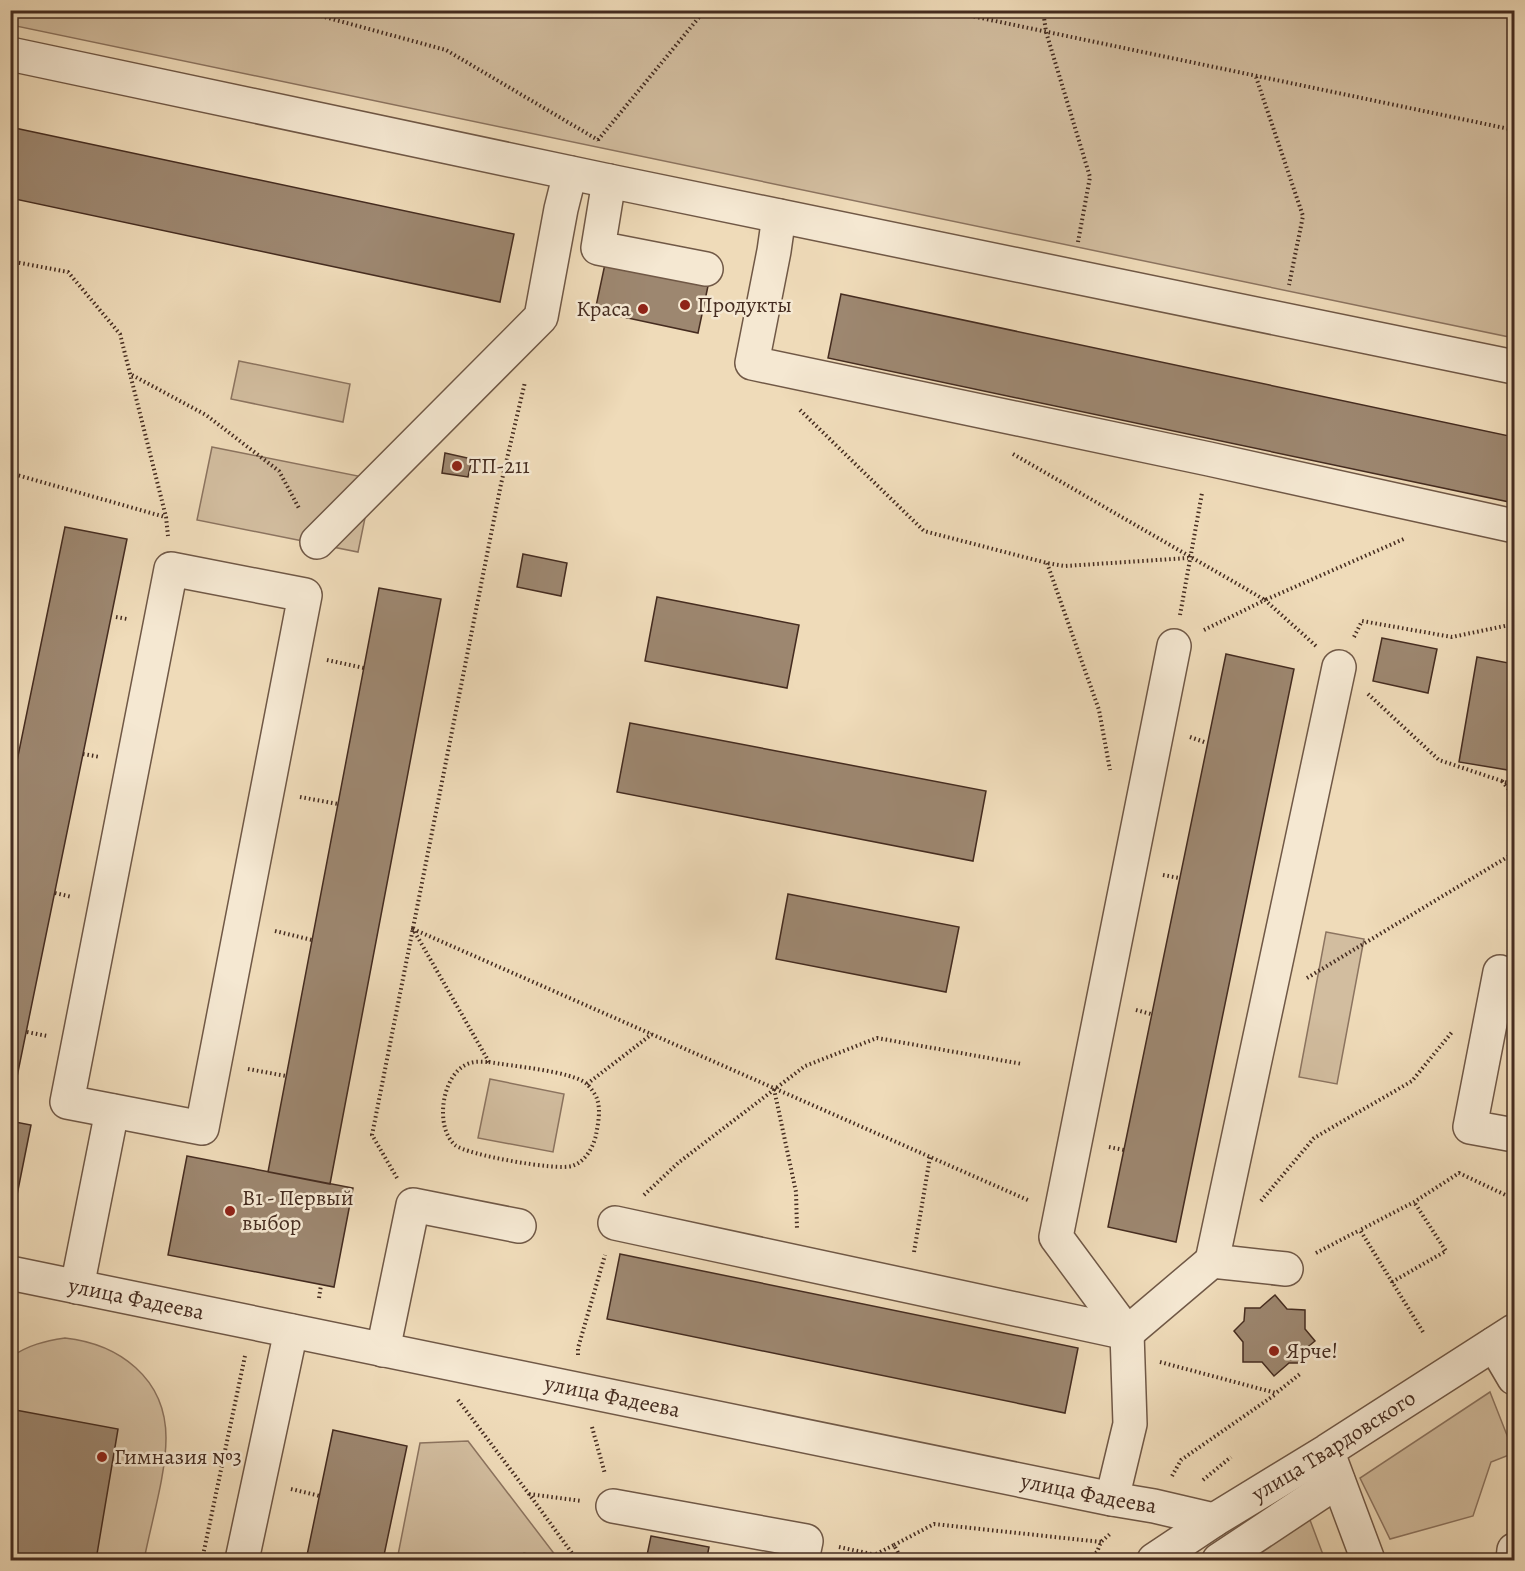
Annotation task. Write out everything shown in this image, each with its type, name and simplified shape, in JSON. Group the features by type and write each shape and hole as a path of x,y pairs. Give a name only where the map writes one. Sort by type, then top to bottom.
{"street":[{"path":"10,54 570,173 1515,367"},
{"path":"317,542 541,317 570,173"},
{"path":"609,181 598,248 706,269"},
{"path":"778,216 774,251 752,363 1515,526"},
{"path":"171,569 305,595 202,1128 112,1111 67,1102 171,569"},
{"path":"1113,1515 1130,1424 1127,1343 1056,1237 1174,646"},
{"path":"1127,1343 1212,1261 1339,667"},
{"path":"1500,972 1470,1126 1515,1135"},
{"path":"77,1287 112,1111"},
{"path":"383,1350 413,1205 519,1226"},
{"path":"615,1222 910,1286 1127,1343"},
{"path":"1212,1261 1286,1269"},
{"name":"улица Фадеева","path":"10,1273 383,1350 1113,1515 1154,1506 1214,1520"},
{"path":"242,1560 291,1331"},
{"path":"1504,1338 1515,1378"},
{"name":"улица Твардовского","path":"1154,1560 1504,1338"},
{"path":"1327,1451 1368,1560"},
{"path":"1219,1560 1338,1481"},
{"path":"613,1506 806,1541 802,1560"},
{"path":"1513,1560 1515,1550"}],"path":[{"path":"298,10 446,50 598,140"},
{"path":"570,173 705,10"},
{"path":"943,10 1515,130"},
{"path":"1043,10 1046,32 1090,177 1072,276"},
{"path":"1255,76 1303,216 1282,319"},
{"path":"10,261 68,272 120,334 166,517 171,569"},
{"path":"413,1205 372,1135 501,484 527,373"},
{"path":"131,375 206,415 279,471 317,542"},
{"path":"793,403 924,531 1065,566 1190,557"},
{"path":"1008,452 1265,600 1439,760 1515,785"},
{"path":"1174,646 1209,459"},
{"path":"10,477 17,475 166,517"},
{"path":"1174,646 1265,600 1460,514"},
{"path":"1047,563 1099,710 1110,770"},
{"path":"1339,667 1362,621 1452,637 1515,624"},
{"path":"1502,781 1515,796"},
{"path":"1268,1001 1515,853"},
{"path":"413,929 1061,1215"},
{"path":"413,929 489,1062"},
{"path":"587,1084 652,1034"},
{"path":"615,1222 678,1163 805,1066 877,1038 1022,1064"},
{"path":"489,1062 570,1076 587,1084 597,1099 599,1118 595,1139 587,1156 572,1166 554,1168 472,1153 455,1146 444,1130 443,1112 447,1090 455,1074 470,1063 489,1062"},
{"path":"1256,1208 1314,1138 1412,1081"},
{"path":"774,1088 796,1192 797,1261"},
{"path":"910,1286 930,1157"},
{"path":"1286,1269 1414,1202 1460,1173 1515,1199"},
{"path":"1392,1282 1446,1251 1414,1202"},
{"path":"1360,1230 1423,1332"},
{"path":"319,1298 321,1285"},
{"path":"1127,1343 1276,1394"},
{"path":"1154,1506 1181,1460 1276,1394 1300,1374"},
{"path":"453,1394 577,1560"},
{"path":"1203,1480 1231,1457"},
{"path":"529,1494 613,1506"},
{"path":"1084,1560 1097,1552 1113,1515"},
{"path":"864,1560 934,1524 1101,1542"},
{"path":"894,1545 902,1560"}],"shaded area":[{"path":"11,10 1514,11 1514,338 11,25"},
{"path":"239,361 350,384 343,422 231,399"},
{"path":"212,447 373,479 358,552 197,520"},
{"path":"1326,932 1364,939 1337,1084 1299,1077"},
{"path":"490,1079 564,1094 553,1152 478,1138"},
{"name":"Гимназия №3","path":"65,1338 104,1348 121,1356 136,1368 158,1398 164,1417 165,1452 161,1483 144,1560 11,1560 11,1357 37,1344"},
{"path":"1490,1392 1514,1453 1491,1462 1473,1516 1390,1539 1360,1478"},
{"path":"468,1441 559,1560 546,1560 524,1553 523,1560 397,1560 420,1443"},
{"path":"1307,1512 1325,1560 1231,1560"}],"building":[{"path":"10,127 514,234 500,302 10,198"},
{"path":"605,264 708,286 698,333 595,311"},
{"path":"841,294 1514,437 1514,503 828,358"},
{"name":"ТП-211","path":"445,453 472,459 468,477 442,473"},
{"path":"65,527 127,539 10,1111 10,795"},
{"path":"523,554 567,563 561,596 517,587"},
{"path":"379,588 441,599 330,1184 268,1172"},
{"path":"657,597 799,625 787,688 645,661"},
{"path":"1382,638 1437,649 1428,693 1373,681"},
{"path":"1226,654 1294,669 1176,1242 1108,1227"},
{"path":"1477,657 1514,664 1514,771 1459,762"},
{"path":"630,723 986,791 973,861 617,792"},
{"path":"788,894 959,927 946,992 776,959"},
{"path":"10,1121 31,1125 11,1225 10,1225"},
{"path":"187,1156 353,1188 334,1287 168,1255"},
{"path":"620,1254 1078,1348 1065,1413 607,1319"},
{"path":"1275,1295 1287,1309 1305,1310 1305,1329 1315,1341 1304,1350 1304,1363 1289,1363 1274,1376 1262,1362 1243,1362 1243,1342 1234,1331 1244,1321 1245,1308 1260,1308"},
{"path":"10,1409 118,1429 96,1560 10,1560"},
{"path":"333,1430 407,1446 383,1560 306,1560"},
{"path":"651,1536 709,1547 707,1557 724,1560 646,1560"}],"place":[{"name":"Продукты","path":"685,305"},
{"name":"Краса","path":"643,309"},
{"name":"ТП-211","path":"457,466"},
{"name":"В1 - Первый выбор","path":"230,1211"},
{"name":"Ярче!","path":"1274,1351"},
{"name":"Гимназия №3","path":"102,1457"}]}
